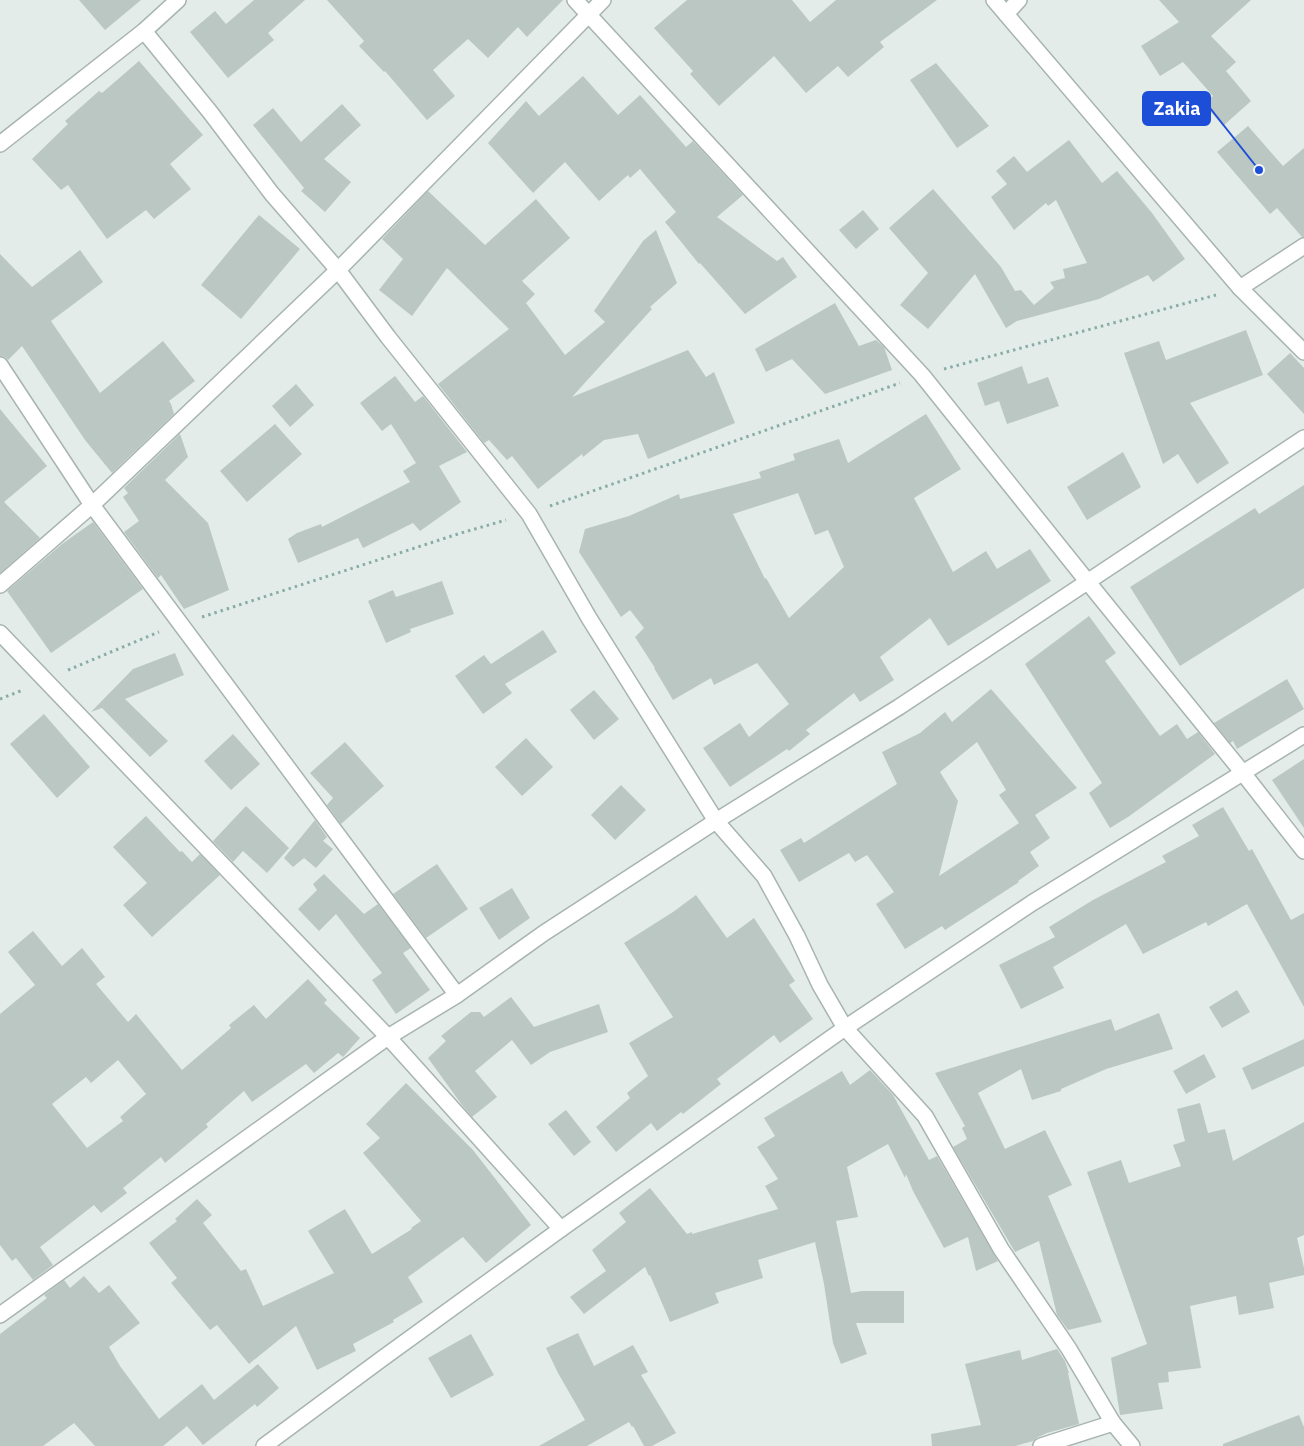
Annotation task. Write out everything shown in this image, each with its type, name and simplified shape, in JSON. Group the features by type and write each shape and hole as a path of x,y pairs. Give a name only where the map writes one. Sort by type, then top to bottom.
{"street":[{"path":"0,144 144,31 178,0"},
{"path":"575,0 922,375 1243,772 1304,851"},
{"path":"0,585 92,505 338,270 603,0"},
{"path":"994,0 1240,288 1304,352"},
{"path":"1006,14 1019,0"},
{"path":"144,31 210,112 272,194 338,270 388,337 529,514 589,618 716,821 764,876 797,936 820,985 845,1028 925,1116 1001,1249 1069,1349 1113,1423 1132,1446"},
{"path":"1240,288 1304,246"},
{"path":"0,365 92,505 458,995"},
{"path":"0,1314 388,1037 458,995 544,933 716,821 899,707 1304,438"},
{"path":"0,633 388,1037 561,1229"},
{"path":"264,1446 561,1229 845,1028 1032,903 1304,735"},
{"path":"1041,1446 1113,1423"}],"path":[{"path":"0,699 152,634 461,533 529,514 922,375 1240,288"}],"building":[{"path":"79,0 141,0 105,30"},
{"path":"254,0 305,0 268,33 274,40 228,78 190,32 215,11 226,24"},
{"path":"327,0 563,0 527,37 518,27 488,58 468,39 433,70 455,96 427,120 385,71 359,46 364,41"},
{"path":"687,0 792,0 810,22 836,0 937,0 880,42 884,47 848,77 838,66 806,93 774,56 719,106 690,74 693,71 654,28"},
{"path":"1159,0 1251,0 1211,36 1236,62 1226,71 1251,101 1223,126 1204,104 1213,96 1183,62 1160,76 1141,46 1179,22"},
{"path":"139,61 203,135 170,164 191,189 154,219 146,210 107,239 68,185 61,190 32,159 68,124 65,121 99,91 102,93"},
{"path":"936,63 989,126 957,148 910,80"},
{"path":"583,76 618,115 640,95 686,147 693,141 743,195 717,217 777,261 783,257 797,277 745,314 699,264 665,222 676,212 640,169 630,178 628,175 599,201 565,162 533,193 488,143 526,101 539,116"},
{"path":"342,104 361,125 324,159 351,182 325,212 301,191 304,188 253,125 273,108 301,142"},
{"path":"1248,126 1283,166 1304,148 1304,237 1277,208 1270,214 1217,152"},
{"path":"1069,140 1102,183 1117,171 1152,213 1185,259 1153,282 1148,275 1099,299 1017,321 1006,328 975,274 928,329 900,305 928,273 889,228 933,189 1001,267 1015,291 1021,290 1034,305 1054,288 1050,282 1065,278 1063,269 1087,263 1056,200 1048,206 1046,203 1014,230 991,197 1007,184 996,171 1014,156 1027,172"},
{"path":"428,191 485,245 536,199 570,238 522,281 535,294 526,303 565,355 605,322 594,311 643,241 656,230 677,283 650,307 652,309 572,397 688,350 706,377 714,372 735,423 648,459 638,434 604,440 583,457 582,454 538,489 512,456 507,460 489,440 484,443 438,384 509,329 447,268 412,316 379,290 403,259 382,239"},
{"path":"863,210 879,229 856,249 839,230"},
{"path":"259,215 300,249 241,319 201,285"},
{"path":"80,250 103,282 51,321 100,393 163,341 195,381 169,401 174,414 112,473 85,440 22,346 8,360 0,356 0,254 32,287"},
{"path":"835,303 859,346 876,340 884,347 892,370 825,394 792,359 766,372 755,349"},
{"path":"1246,330 1263,375 1190,403 1229,463 1197,484 1178,454 1163,464 1124,353 1159,341 1166,360"},
{"path":"1290,353 1304,368 1304,414 1267,374"},
{"path":"1022,366 1028,384 1048,377 1059,406 1007,424 999,401 985,406 977,383"},
{"path":"395,376 415,402 423,396 467,452 439,466 461,502 420,531 413,523 363,548 358,538 298,563 288,539 297,533 321,524 322,527 410,482 403,471 416,463 391,424 382,431 360,403"},
{"path":"296,384 314,405 290,427 272,406"},
{"path":"0,409 47,466 4,502 40,538 0,573"},
{"path":"926,414 961,469 914,498 953,572 986,551 997,569 1030,549 1051,581 948,646 930,618 880,657 894,680 860,702 854,693 806,730 810,734 789,751 787,749 730,787 703,748 740,723 749,737 789,704 757,663 714,685 711,678 673,700 635,637 644,628 630,610 621,617 579,552 585,529 629,516 679,494 680,499 761,478 759,472 795,460 793,454 839,439 848,463","holes":["798,493 815,535 828,530 844,567 789,618 765,579 733,514"]},
{"path":"275,424 302,454 247,502 220,471"},
{"path":"180,434 188,457 165,480 208,523 229,590 184,609 161,575 158,578 124,532 139,521 123,497 128,493 124,488"},
{"path":"1123,452 1141,487 1087,520 1067,487"},
{"path":"1304,485 1304,588 1180,666 1130,587 1255,508 1259,514"},
{"path":"93,522 143,589 51,653 7,591 62,544"},
{"path":"442,581 454,614 410,629 411,632 386,643 368,601 393,590 396,597"},
{"path":"1089,616 1116,653 1105,661 1160,736 1177,724 1187,739 1198,732 1215,754 1110,828 1089,793 1102,783 1025,664"},
{"path":"543,630 557,652 505,684 512,693 483,714 455,676 484,655 491,664"},
{"path":"175,653 184,675 125,699 168,741 150,757 102,708 91,712 133,669"},
{"path":"1287,679 1304,709 1237,749 1233,741 1230,743 1214,723"},
{"path":"991,689 1077,788 1035,815 1050,838 1030,852 1039,866 1019,882 945,930 942,926 905,949 876,904 894,892 867,855 855,862 849,853 799,882 780,850 801,838 804,843 897,784 882,752 920,733 945,712 952,722","holes":["977,742 1006,790 999,795 1019,823 939,876 958,801 940,772"]},
{"path":"594,690 619,719 594,740 570,710"},
{"path":"44,714 90,767 57,798 10,744"},
{"path":"233,734 260,764 231,790 204,761"},
{"path":"526,738 553,767 522,796 495,767"},
{"path":"345,742 384,786 341,824 327,805 333,798 310,773"},
{"path":"1304,759 1304,828 1272,780"},
{"path":"621,785 646,810 615,840 591,815"},
{"path":"246,806 289,848 267,873 243,851 233,862 213,841"},
{"path":"1223,807 1249,851 1252,849 1291,920 1304,913 1304,1007 1247,904 1208,926 1206,922 1143,954 1126,924 1053,967 1064,988 1021,1009 999,965 1055,937 1049,927 1093,900 1166,862 1162,856 1199,836 1192,825"},
{"path":"146,816 192,862 200,854 220,875 152,937 123,905 147,883 113,847"},
{"path":"315,820 327,837 323,841 333,849 316,868 304,858 293,867 284,858"},
{"path":"437,864 468,909 426,938 393,894"},
{"path":"324,874 364,914 378,904 411,948 403,953 430,990 396,1014 372,980 382,973 336,914 319,931 298,909 317,890 313,884"},
{"path":"512,888 530,918 499,940 479,908"},
{"path":"696,895 727,938 754,918 795,981 789,985 813,1019 780,1043 774,1035 717,1079 721,1084 683,1114 681,1112 657,1131 651,1123 616,1152 596,1127 630,1098 627,1093 648,1076 629,1043 673,1017 624,943"},
{"path":"33,931 62,966 82,948 105,977 96,984 128,1022 136,1014 182,1070 231,1028 229,1025 254,1005 266,1019 308,979 327,1000 324,1003 360,1038 343,1057 338,1053 314,1073 306,1064 252,1102 244,1091 206,1124 208,1127 165,1163 161,1157 123,1188 127,1193 101,1213 94,1205 40,1247 53,1265 33,1280 16,1258 12,1261 0,1245 0,1014 35,985 8,952","holes":["118,1060 146,1094 120,1117 123,1121 87,1148 52,1104 86,1077 91,1083"]},
{"path":"1237,990 1250,1012 1222,1028 1209,1007"},
{"path":"511,997 534,1027 599,1004 608,1032 550,1052 531,1065 512,1040 475,1071 497,1097 472,1117 428,1058 446,1041 441,1036 471,1012 480,1012 484,1017"},
{"path":"1159,1013 1173,1049 1106,1069 1061,1089 1061,1091 1032,1100 1021,1069 978,1093 1005,1149 1045,1130 1072,1185 1048,1196 1102,1322 1068,1330 1057,1315 1039,1241 1015,1252 953,1147 967,1139 962,1128 965,1126 935,1073 1111,1019 1115,1031"},
{"path":"1304,1039 1304,1066 1252,1090 1242,1068"},
{"path":"1204,1054 1216,1077 1186,1094 1173,1071"},
{"path":"870,1070 893,1095 929,1160 937,1156 998,1261 976,1271 968,1237 944,1248 913,1191 906,1174 905,1178 888,1144 847,1167 858,1217 836,1221 851,1293 862,1291 904,1291 904,1323 856,1323 867,1354 841,1364 833,1343 815,1242 758,1260 763,1278 715,1293 719,1303 670,1322 645,1267 584,1314 570,1297 606,1271 592,1250 626,1222 619,1213 650,1188 687,1234 778,1209 765,1186 778,1179 757,1147 775,1136 764,1118 842,1071 850,1085"},
{"path":"406,1083 473,1150 531,1225 486,1263 463,1237 408,1277 423,1302 393,1320 394,1322 353,1344 356,1351 317,1370 296,1326 249,1364 217,1325 210,1330 171,1283 177,1278 149,1243 177,1221 175,1219 197,1199 212,1215 203,1223 241,1271 246,1269 263,1306 334,1273 308,1231 345,1209 372,1254 412,1229 421,1221 363,1153 380,1138 366,1124"},
{"path":"1200,1103 1208,1133 1225,1129 1233,1161 1304,1122 1304,1235 1297,1238 1304,1275 1269,1283 1274,1308 1239,1315 1236,1296 1190,1306 1201,1368 1168,1372 1169,1382 1158,1383 1163,1409 1120,1415 1111,1358 1147,1344 1087,1172 1121,1160 1129,1183 1181,1166 1173,1145 1185,1141 1177,1109"},
{"path":"566,1110 591,1142 574,1156 548,1124"},
{"path":"84,1276 99,1293 109,1285 140,1323 109,1347 120,1366 159,1419 202,1384 214,1400 258,1364 279,1388 257,1407 255,1404 203,1445 187,1426 163,1446 95,1446 74,1423 43,1446 0,1446 0,1334 47,1298 44,1295 64,1280 70,1288"},
{"path":"578,1333 594,1366 633,1345 648,1372 641,1375 676,1433 652,1446 644,1446 629,1422 587,1446 539,1446 585,1420 546,1348"},
{"path":"471,1334 494,1375 451,1398 428,1358"},
{"path":"1057,1349 1065,1361 1069,1373 1079,1424 1047,1433 1033,1441 1015,1446 932,1446 931,1434 981,1425 965,1364 1020,1350 1022,1360"},
{"path":"1299,1415 1304,1427 1304,1446 1223,1446 1223,1444"}],"place":[{"name":"Zakia","path":"1259,170"}]}
